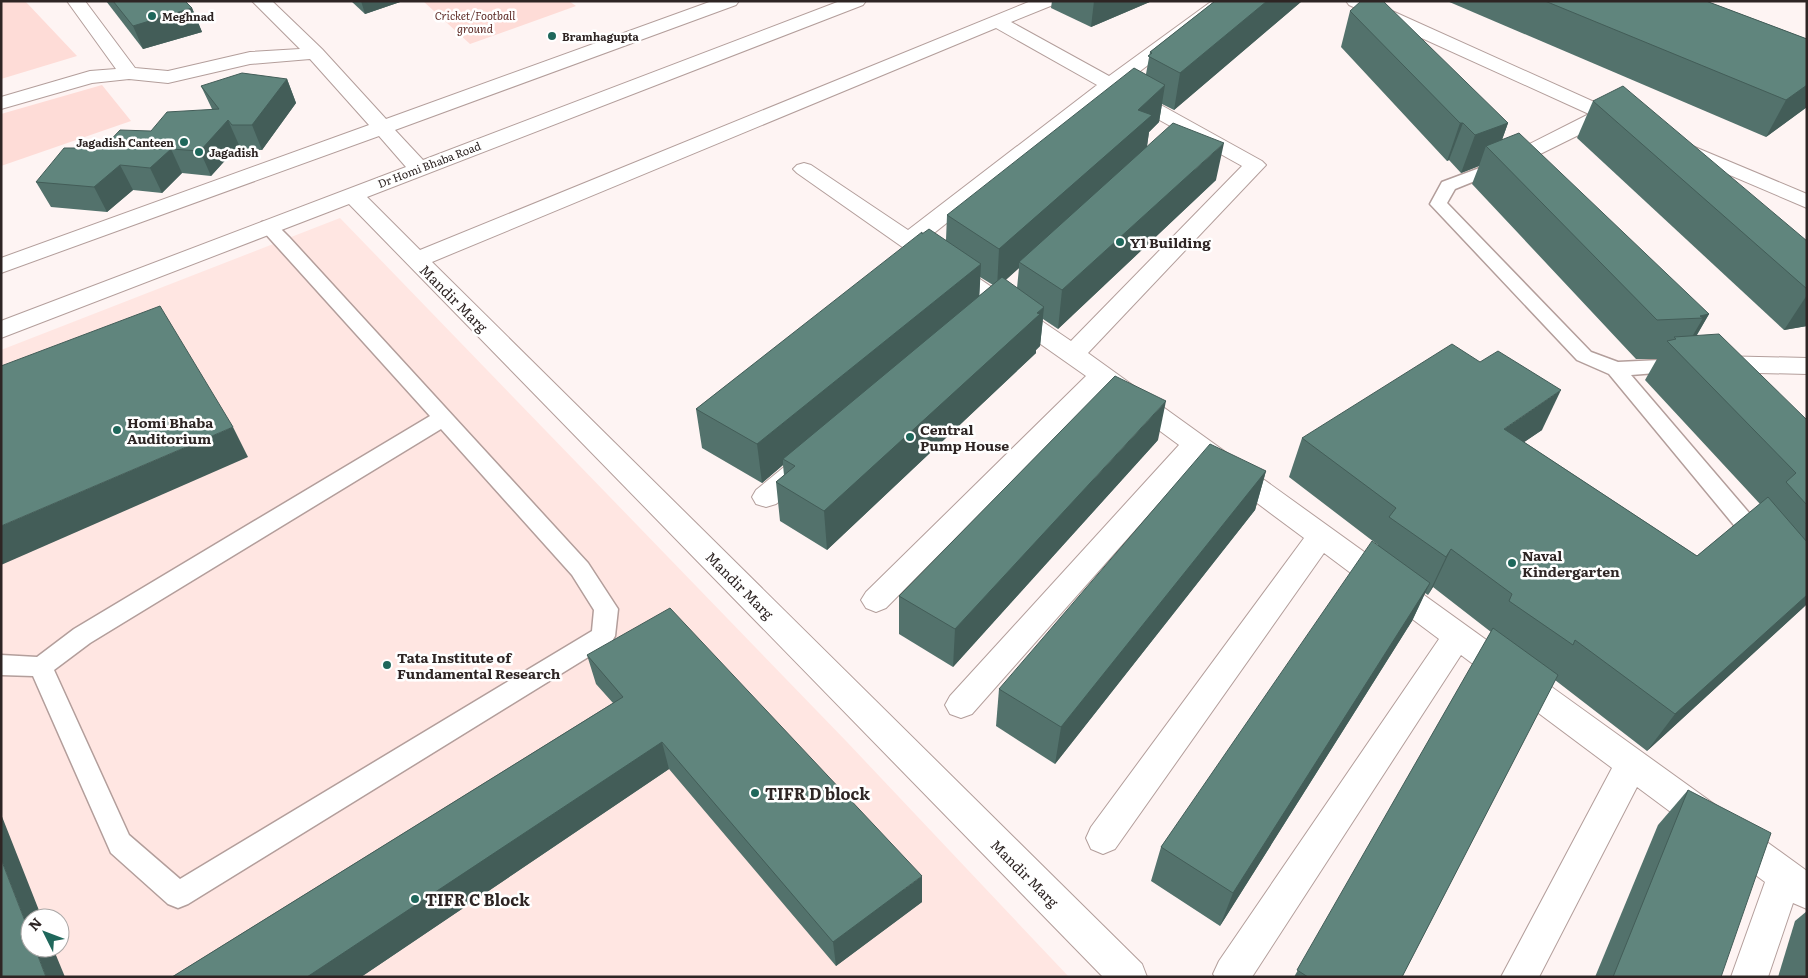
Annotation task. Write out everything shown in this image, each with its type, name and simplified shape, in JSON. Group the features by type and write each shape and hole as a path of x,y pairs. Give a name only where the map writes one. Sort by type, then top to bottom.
{"street":[{"path":"76,1 130,73"},
{"path":"261,1 315,53 419,168"},
{"path":"1,266 730,1"},
{"name":"Dr Homi Bhaba Road","path":"1,330 857,1"},
{"path":"416,260 1046,1"},
{"path":"909,241 1110,84 1224,1"},
{"path":"1363,5 1403,45"},
{"path":"1363,5 1807,202"},
{"path":"996,22 1255,165 1073,354"},
{"path":"1,103 90,78 130,73 168,77 250,58 315,53"},
{"path":"1510,162 1605,114"},
{"path":"804,169 909,241 1006,296 1073,354 1796,884 1749,977"},
{"name":"Mandir Marg","path":"351,194 1129,977"},
{"path":"976,321 1006,296"},
{"path":"1709,357 1807,366"},
{"path":"1709,357 1737,383"},
{"path":"876,600 1102,375"},
{"path":"961,705 1196,444"},
{"path":"766,498 826,447"},
{"path":"1103,838 1321,536"},
{"path":"1232,974 1457,636"},
{"path":"1519,977 1632,764"}],"lane":[{"path":"1510,162 1448,186 1438,204 1584,356 1616,368 1709,357"},
{"path":"41,667 120,844 178,895 603,636 606,609 580,569 268,226"},
{"path":"1616,368 1774,559"},
{"path":"1,665 41,667 82,636 443,418"}],"shaded area":[{"name":"Tata Institute of Fundamental Research","path":"340,218 847,742 1069,977 1,977 1,350"}],"green space":[{"path":"1,1 25,1 77,56 1,79"},
{"name":"Cricket/Football ground","path":"423,1 569,1 576,6 470,44"},
{"path":"102,85 131,121 1,166 1,114"}],"building":[{"path":"113,1 185,1 192,8 133,26"},
{"path":"1215,1 1267,1 1180,73 1148,56 1152,53 1150,52"},
{"path":"1361,1 1383,1 1508,123 1475,135 1463,123 1460,123 1350,11"},
{"path":"1545,1 1706,1 1807,39 1807,85 1786,100"},
{"path":"1134,68 1165,85 1138,110 1152,115 999,249 947,215"},
{"path":"242,73 287,79 252,125 232,125 228,120 200,151 171,149 150,168 120,165 94,187 36,182 64,148 103,148 120,130 151,131 167,112 219,109 201,86"},
{"path":"1623,86 1807,241 1807,289 1593,101"},
{"path":"1173,123 1224,143 1062,290 1019,262"},
{"path":"1519,133 1709,314 1700,316 1703,318 1657,320 1486,146"},
{"path":"929,229 981,264 757,444 696,409 922,232 922,234"},
{"path":"1002,277 1044,307 1037,313 1040,314 824,511 776,482 795,466 783,459"},
{"name":"Homi Bhaba Auditorium","path":"160,306 233,427 1,526 1,366"},
{"path":"1719,334 1807,420 1807,505 1786,482 1796,473 1667,341 1676,339 1674,337"},
{"name":"Naval Kindergarten","path":"1452,344 1480,362 1498,351 1561,390 1504,429 1697,556 1768,497 1807,542 1807,595 1675,714 1575,640 1573,645 1509,601 1512,594 1451,549 1446,557 1389,517 1396,508 1302,438"},
{"path":"1115,376 1166,401 955,629 899,596"},
{"path":"1210,444 1266,471 1061,727 999,689"},
{"path":"1372,541 1430,583 1233,893 1161,847"},
{"path":"670,608 922,876 833,942 662,742 307,977 172,977 623,697 587,655"},
{"path":"1493,628 1558,675 1402,977 1308,977 1297,970"},
{"path":"1688,790 1771,833 1721,977 1613,977"},
{"path":"1,859 20,908 20,958 39,958 46,977 1,977"}],"place":[{"name":"Meghnad","path":"152,16"},
{"name":"Bramhagupta","path":"552,36"},
{"name":"Jagadish Canteen","path":"184,142"},
{"name":"Jagadish","path":"199,152"},
{"name":"Y1 Building","path":"1120,242"},
{"name":"Homi Bhaba Auditorium","path":"117,430"},
{"name":"Central Pump House","path":"910,437"},
{"name":"Naval Kindergarten","path":"1512,563"},
{"name":"Tata Institute of Fundamental Research","path":"387,665"},
{"name":"TIFR D block","path":"755,793"},
{"name":"TIFR C Block","path":"415,899"}]}
